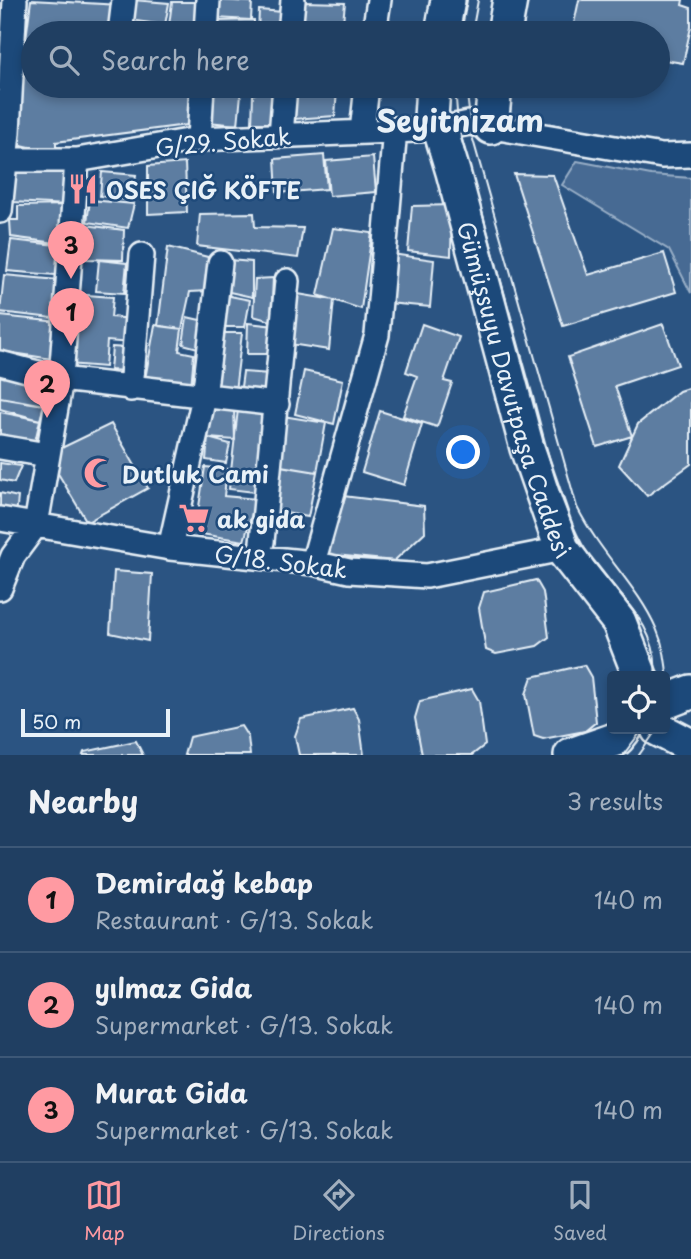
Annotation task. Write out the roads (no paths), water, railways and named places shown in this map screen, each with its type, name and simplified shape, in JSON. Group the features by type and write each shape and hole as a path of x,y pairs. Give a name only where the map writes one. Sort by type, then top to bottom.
{"street":[{"path":"121,21 124,0"},
{"path":"207,21 208,0"},
{"path":"290,21 293,0"},
{"path":"376,21 379,0"},
{"path":"444,21 448,0"},
{"path":"506,21 510,0"},
{"path":"10,3 21,43"},
{"path":"0,211 6,160 4,131 21,59"},
{"path":"199,139 201,98"},
{"path":"281,135 284,98"},
{"path":"362,131 366,98"},
{"name":"Gümüşsuyu Davutpaşa Caddesi","path":"432,98 431,118 440,129 527,448 562,549 619,622 638,671"},
{"path":"491,127 494,98"},
{"path":"440,129 469,123 663,156 691,155"},
{"path":"313,563 377,335 395,129"},
{"path":"440,129 461,136 655,167 691,167"},
{"name":"G/29. Sokak","path":"6,160 77,160 199,139 440,129"},
{"path":"0,588 6,555 36,525 61,379 77,160"},
{"path":"131,389 142,255"},
{"path":"170,548 204,397 220,263"},
{"path":"262,542 287,281"},
{"path":"0,363 61,379 277,404"},
{"path":"0,447 47,455"},
{"name":"G/18. Sokak","path":"0,519 170,548 313,563 349,571 427,576 562,549"},
{"path":"670,700 691,692"},
{"path":"572,755 617,738 621,734"},
{"path":"668,734 691,746"}],"tram line":[{"path":"463,21 467,0"},
{"path":"474,21 478,0"},
{"path":"456,98 458,125 465,151"},
{"path":"467,98 472,136 577,507 653,622 663,647 667,671"},
{"path":"482,212 559,491 582,544 592,560 641,621 650,638 655,656 655,671"},
{"path":"623,755 639,734"},
{"path":"639,755 654,734"}],"place":[{"name":"OSES ÇIĞ KÖFTE","path":"83,189"},
{"name":"Murat Gida","path":"71,279"},
{"name":"Demirdağ kebap","path":"71,346"},
{"name":"yılmaz Gida","path":"47,418"},
{"name":"Dutluk Cami","path":"99,473"},
{"name":"ak gida","path":"194,518"}],"district":[{"name":"Seyitnizam","path":"460,119"}]}
